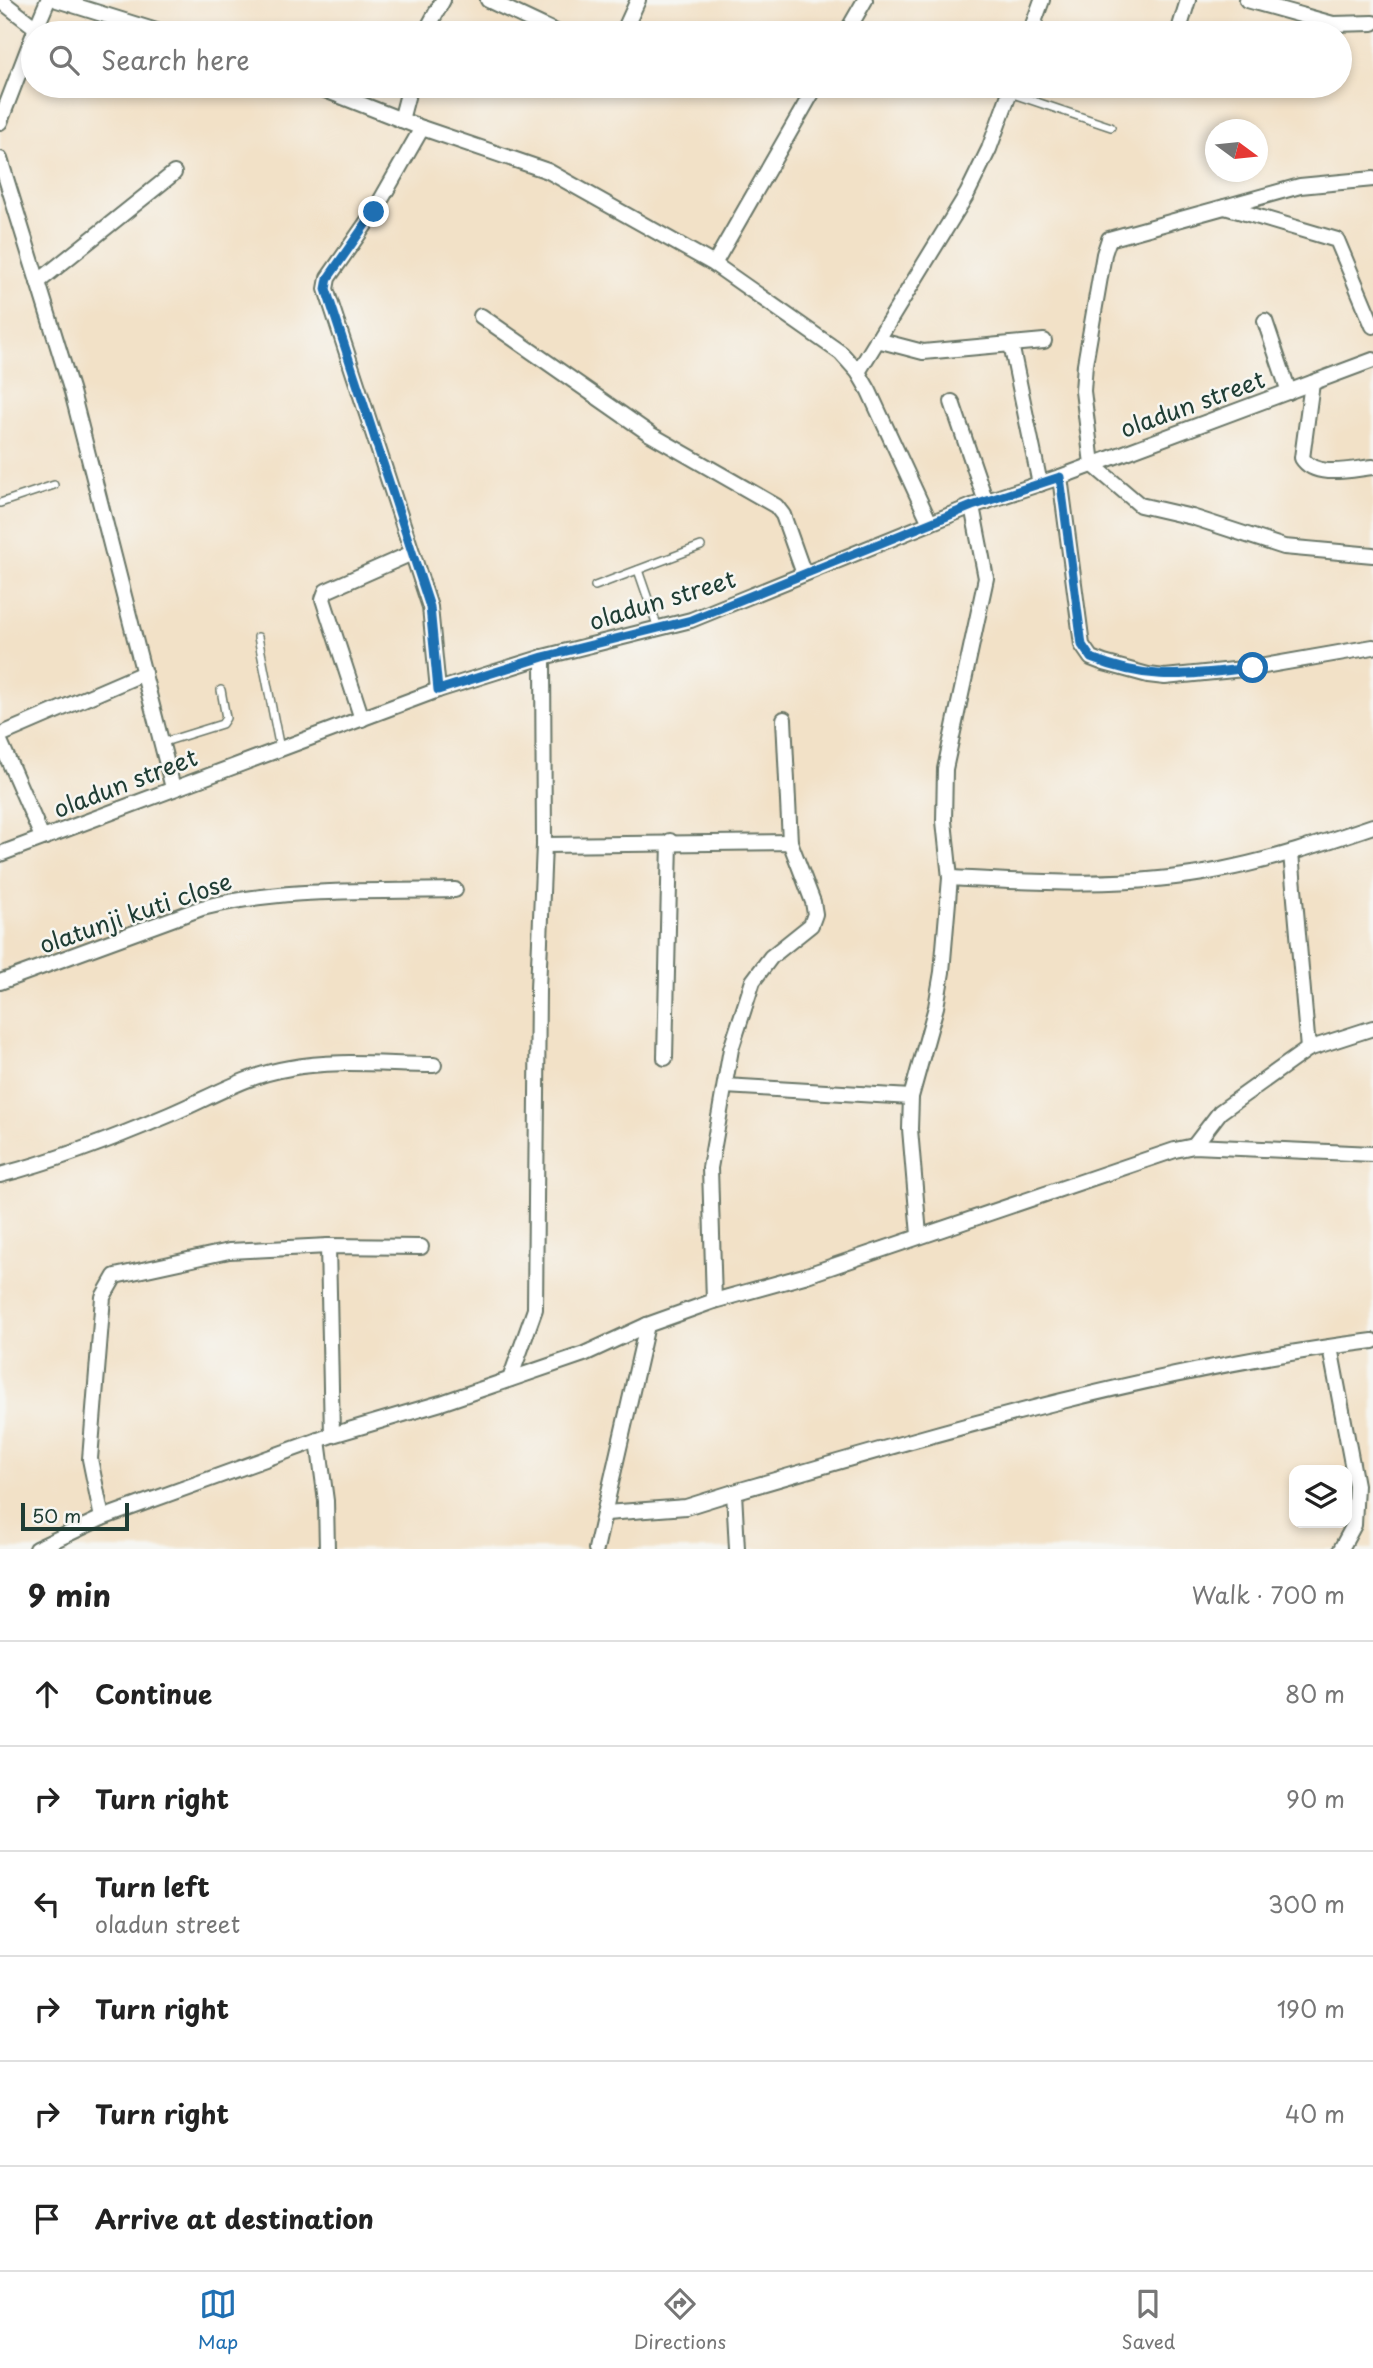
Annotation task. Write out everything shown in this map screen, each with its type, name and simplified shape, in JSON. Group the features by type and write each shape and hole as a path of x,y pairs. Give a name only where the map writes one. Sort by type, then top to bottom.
{"street":[{"path":"39,21 48,0"},
{"path":"57,0 124,21"},
{"path":"432,21 443,0"},
{"path":"488,0 533,21"},
{"path":"628,21 638,0"},
{"path":"853,21 865,0"},
{"path":"1034,21 1042,0"},
{"path":"1182,21 1188,0"},
{"path":"1247,0 1319,21"},
{"path":"0,1 23,21"},
{"path":"1352,23 1373,23"},
{"path":"0,122 21,68"},
{"path":"345,98 422,128 548,171 714,264 841,353 858,372 930,523"},
{"path":"401,120 407,98"},
{"path":"714,264 809,98"},
{"path":"858,372 967,194 989,149 1007,98"},
{"path":"422,128 374,212 328,278 326,289 433,621 438,690"},
{"path":"0,159 72,392 173,788"},
{"path":"38,282 174,173"},
{"path":"1373,178 1300,186 1110,239 1104,254 1085,364 1083,391 1092,464 1140,505 1192,517 1284,547 1373,555"},
{"path":"1224,206 1337,240 1373,326"},
{"path":"481,316 650,435 776,506 783,515 804,574"},
{"path":"1265,321 1289,392"},
{"path":"877,341 923,352 1044,341"},
{"path":"1011,344 1040,484"},
{"name":"oladun street","path":"0,854 438,690 543,657 691,620 972,506 1060,477 1373,360"},
{"path":"1312,383 1302,458 1306,464 1329,471 1373,467"},
{"path":"952,402 986,502"},
{"path":"1060,477 1082,645 1091,658 1148,675 1165,677 1253,668 1373,647"},
{"path":"919,1235 913,1178 911,1097 936,1007 950,878 944,821 946,769 986,578 972,506"},
{"path":"362,719 323,599 326,592 412,553"},
{"path":"510,1379 535,1309 538,989 544,845 543,657"},
{"path":"0,735 144,673"},
{"path":"714,1301 710,1180 713,1141 731,1049 753,981 771,957 811,925 815,914 790,842 784,719"},
{"path":"0,741 42,837"},
{"path":"950,878 1053,884 1130,882 1219,871 1291,853 1373,826"},
{"path":"544,845 670,841 790,842"},
{"path":"665,1058 670,841"},
{"path":"1291,853 1308,1049"},
{"name":"olatunji kuti close","path":"0,982 202,908 233,900 268,894 455,890"},
{"path":"1194,1146 1220,1112 1308,1049 1373,1028"},
{"path":"0,1175 68,1155 174,1113 231,1084 280,1070 322,1064 434,1065"},
{"path":"725,1086 911,1097"},
{"path":"36,1549 102,1518 325,1437 442,1403 584,1354 648,1325 714,1301 804,1276 919,1235 1194,1146 1373,1154"},
{"path":"327,1549 325,1437 328,1246"},
{"path":"102,1518 90,1459 103,1297 107,1285 115,1276 229,1251 328,1246 421,1247"},
{"path":"596,1549 606,1513 629,1395 648,1325"},
{"path":"606,1513 686,1507 953,1428 1174,1376 1373,1341"},
{"path":"1330,1347 1356,1485 1354,1525 1341,1549"},
{"path":"734,1492 737,1549"}],"lane":[{"path":"1034,98 1111,127"},
{"path":"0,503 54,485"},
{"path":"595,586 701,546"},
{"path":"638,570 658,628"},
{"path":"258,637 280,749"},
{"path":"161,743 222,724 226,718 221,690"}],"route":[{"path":"374,212 328,278 327,301 430,607 438,690 543,657 691,620 972,506 1060,477 1082,645 1091,658 1148,675 1165,677 1253,668"}]}
